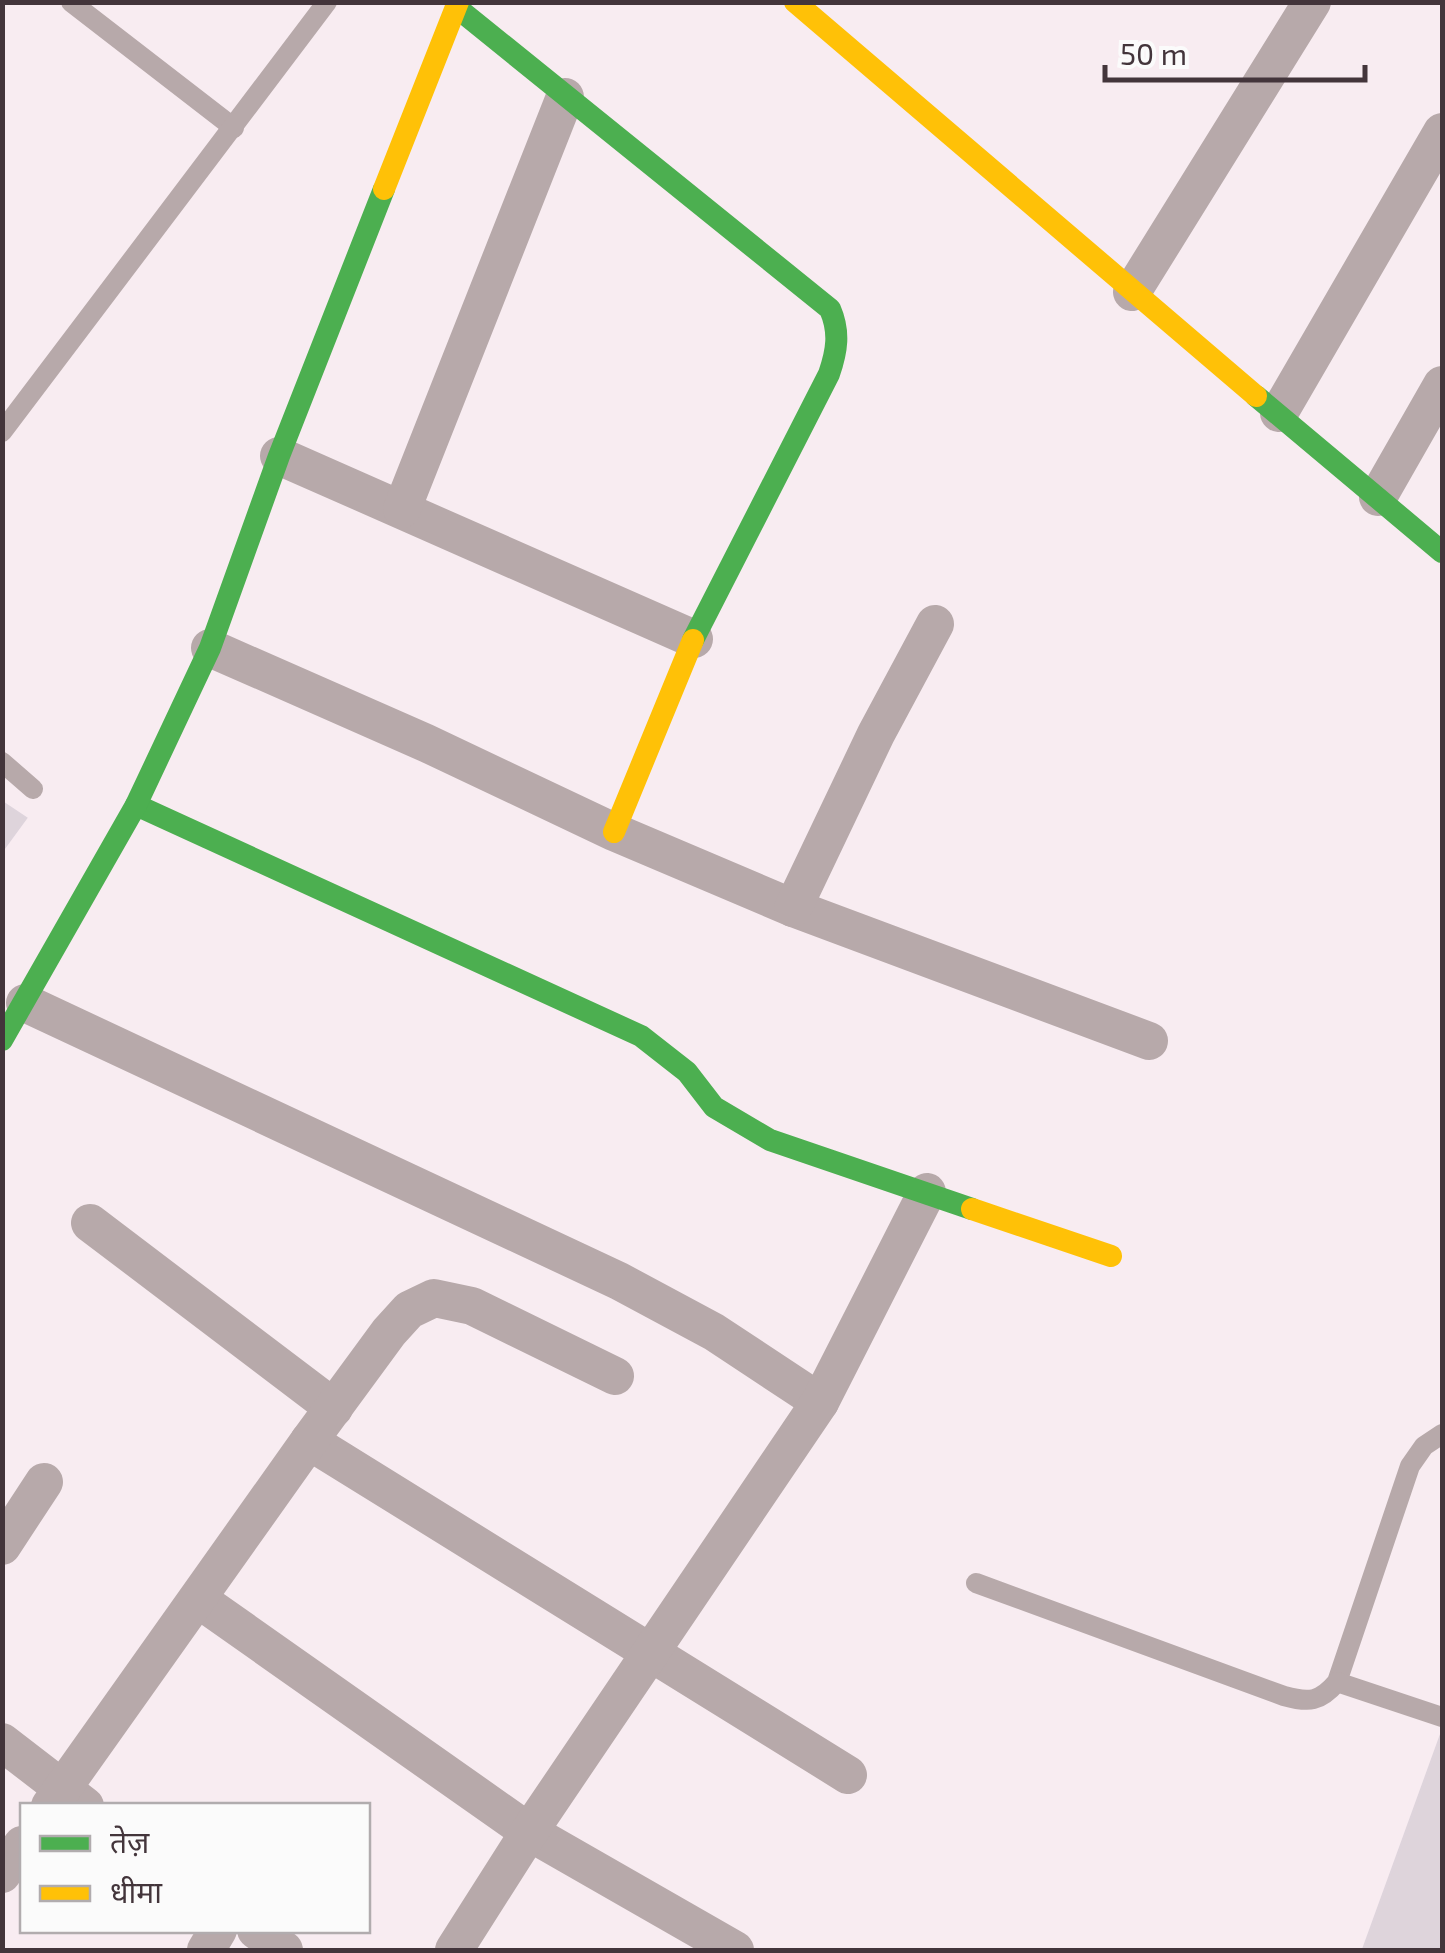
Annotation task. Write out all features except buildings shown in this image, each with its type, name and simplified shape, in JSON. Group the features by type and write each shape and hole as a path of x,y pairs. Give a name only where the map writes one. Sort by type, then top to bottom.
{"main road":[{"path":"795,2 1442,552"},
{"path":"2,1040 136,805 210,648 279,456 457,5 565,97 830,309 838,325 838,348 829,374 694,639 614,832"},
{"path":"136,805 641,1036 686,1072 714,1106 770,1140 1111,1256"}],"street":[{"path":"1132,292 1312,2"},
{"path":"402,509 565,97"},
{"path":"1279,413 1442,132"},
{"path":"1378,497 1442,385"},
{"path":"279,456 694,639"},
{"path":"793,908 876,734 935,624"},
{"path":"210,648 426,743 614,832 793,908 1149,1040"},
{"path":"25,1003 619,1281 714,1332 820,1402"},
{"path":"454,1950 529,1832 820,1402 926,1192"},
{"path":"90,1223 334,1408"},
{"path":"2,1742 66,1800 198,1599 388,1332 409,1310 434,1298 472,1306 615,1376"},
{"path":"309,1441 848,1775"},
{"path":"2,1546 44,1482"},
{"path":"198,1599 529,1832 734,1950"},
{"path":"2,1874 20,1848"},
{"path":"260,1933 284,1950"}],"lane":[{"path":"72,2 234,128"},
{"path":"2,432 328,2"},
{"path":"2,762 33,789"},
{"path":"976,1583 1284,1696 1306,1702 1324,1698 1337,1682 1410,1466 1424,1446 1442,1434"},
{"path":"1337,1682 1442,1717"}],"traffic: fast":[{"path":"456,7 830,309 836,342 829,374 693,640"},
{"path":"2,1040 136,805 210,648 279,456 384,189"},
{"path":"1256,396 1442,552"},
{"path":"136,805 641,1036 687,1072 714,1107 770,1140 972,1209"}],"traffic: slow":[{"path":"384,189 458,2"},
{"path":"795,2 1256,396"},
{"path":"614,832 693,640"},
{"path":"972,1209 1111,1256"}]}
